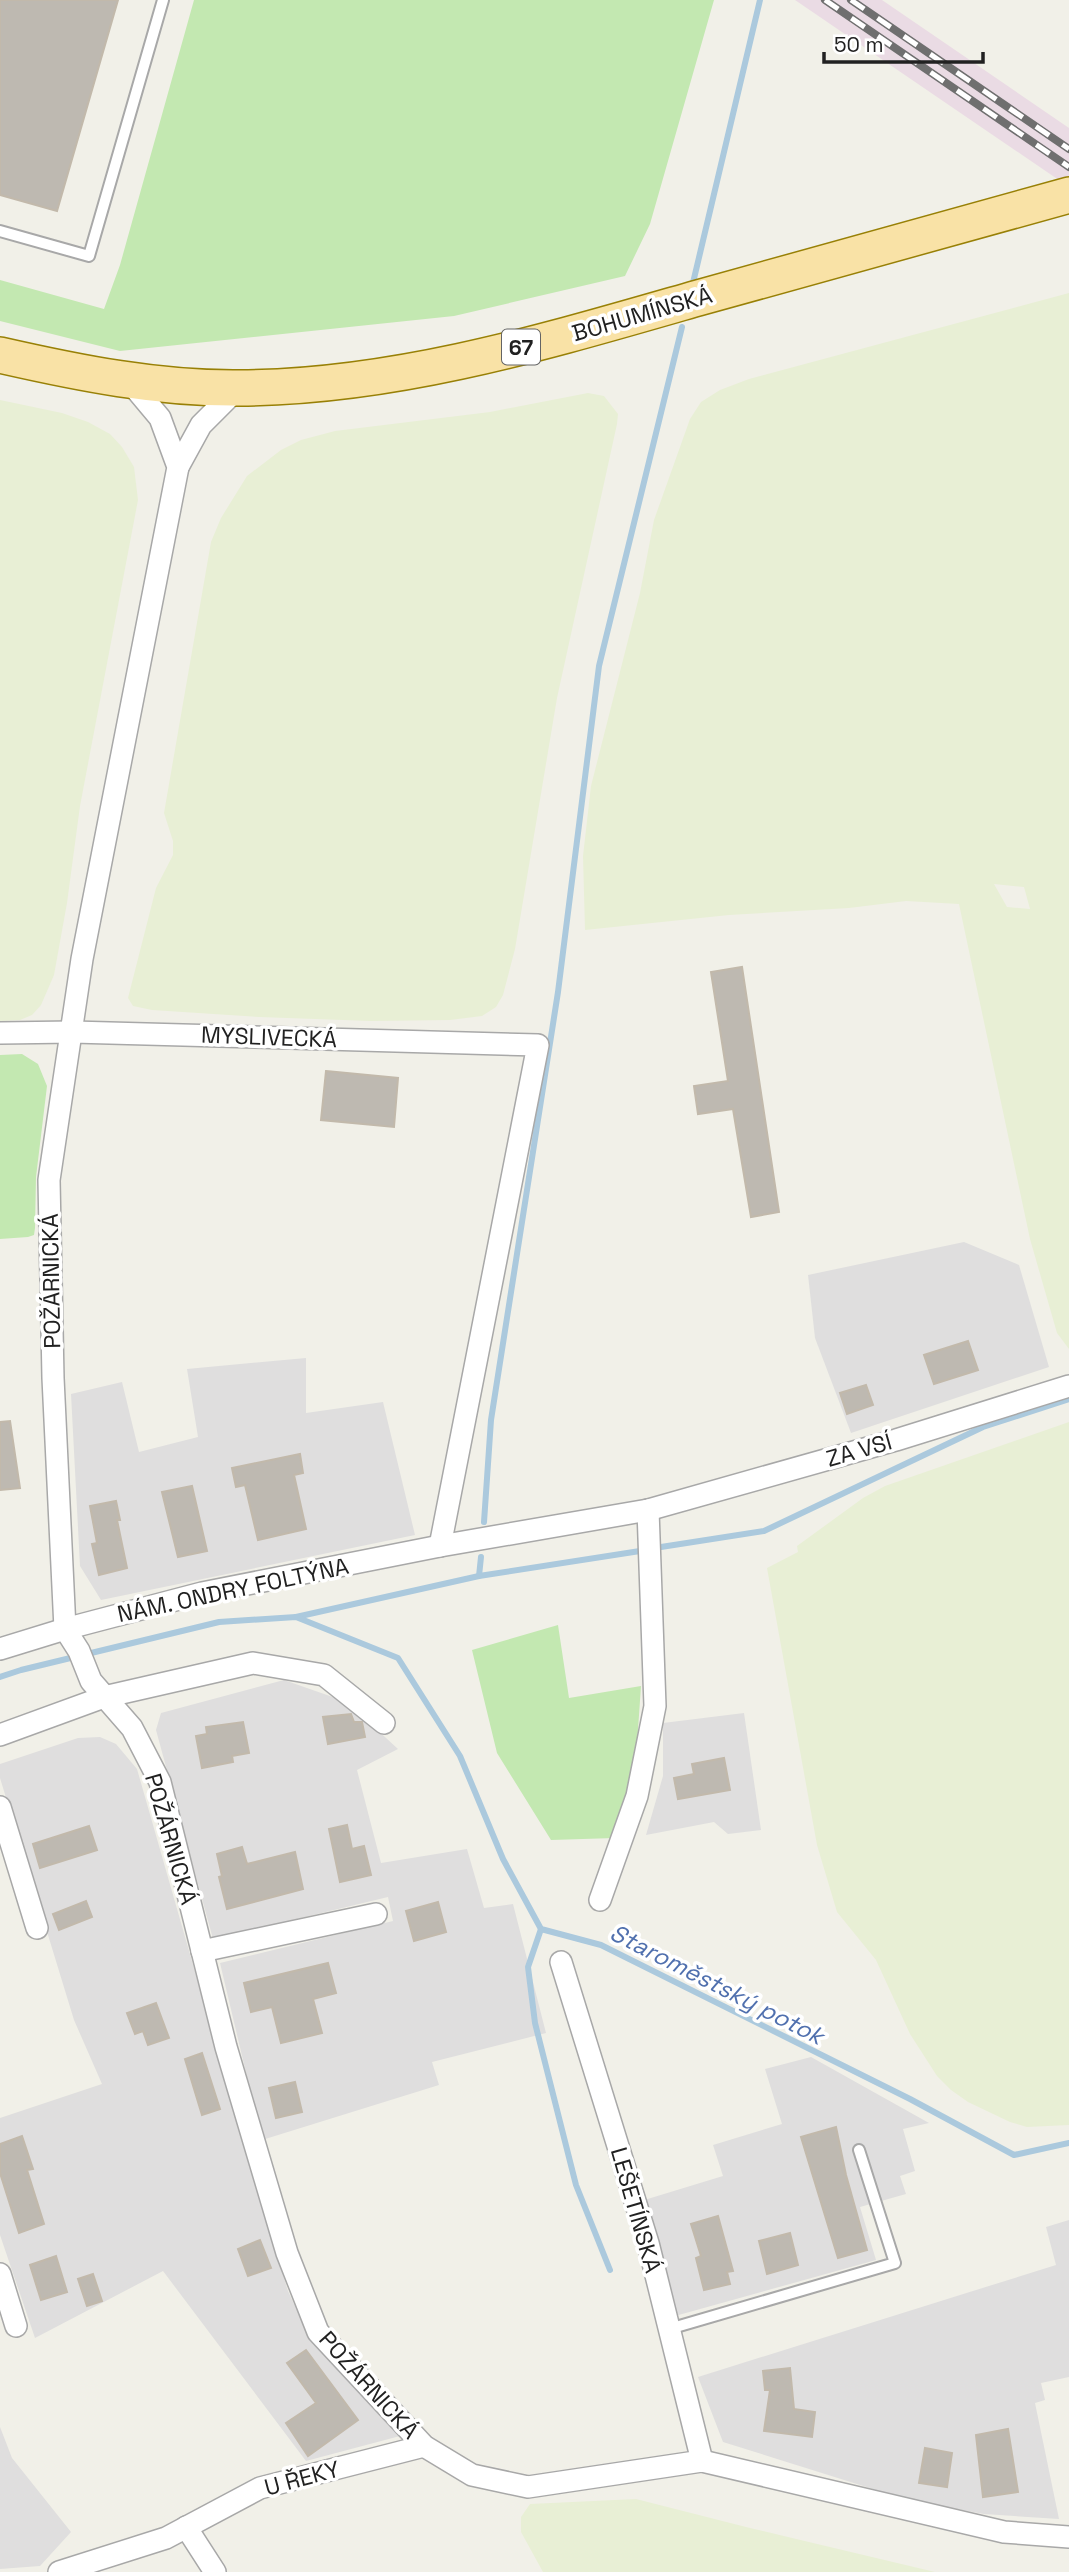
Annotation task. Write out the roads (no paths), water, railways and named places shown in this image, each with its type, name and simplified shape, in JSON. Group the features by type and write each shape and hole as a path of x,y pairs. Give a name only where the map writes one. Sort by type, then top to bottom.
{"main road":[{"name":"BOHUMÍNSKÁ","path":"0,355 129,381 181,386 238,388 323,384 457,363 545,342 1069,195"}],"street":[{"path":"129,381 160,418 178,467"},
{"path":"178,467 201,425 238,388"},
{"name":"POŽÁRNICKÁ","path":"178,467 82,959 49,1180 53,1378 65,1629 91,1681 132,1728 159,1782 226,2047 287,2253 318,2332 424,2446"},
{"name":"MYSLIVECKÁ","path":"0,1033 73,1032 538,1045 440,1546"},
{"name":"ZA VSÍ","path":"469,1542 648,1510 896,1440 1069,1386"},
{"path":"600,1900 637,1796 655,1706 648,1510"},
{"name":"NÁM. ONDRY FOLTÝNA","path":"0,1649 202,1593 469,1542"},
{"path":"0,1735 104,1697 253,1663 324,1675 384,1723"},
{"path":"0,1807 37,1928"},
{"path":"202,1951 376,1914"},
{"name":"LEŠETÍNSKÁ","path":"561,1962 648,2243 702,2460"},
{"path":"0,2274 16,2326"},
{"path":"424,2446 472,2475 528,2487 702,2460 1004,2532 1069,2537"},
{"name":"U ŘEKY","path":"59,2572 166,2538 260,2488 424,2446"},
{"path":"186,2527 215,2572"}],"lane":[{"path":"0,231 89,256 163,0"},
{"path":"669,2329 895,2263 859,2150"}],"waterway":[{"path":"692,287 760,0"},
{"path":"484,1522 491,1420 558,992 599,666 682,327"},
{"path":"661,1547 764,1531 983,1427 1069,1399"},
{"path":"479,1576 640,1551"},
{"path":"296,1617 479,1576 481,1557"},
{"name":"Staroměstský potok","path":"0,1677 219,1622 296,1617 398,1658 460,1756 503,1859 541,1929 601,1945 910,2099 1014,2155 1069,2143"},
{"path":"541,1929 528,1967 535,2023 576,2185 610,2270"}],"railway":[{"path":"825,0 1069,167"},
{"path":"851,0 1069,149"}]}
